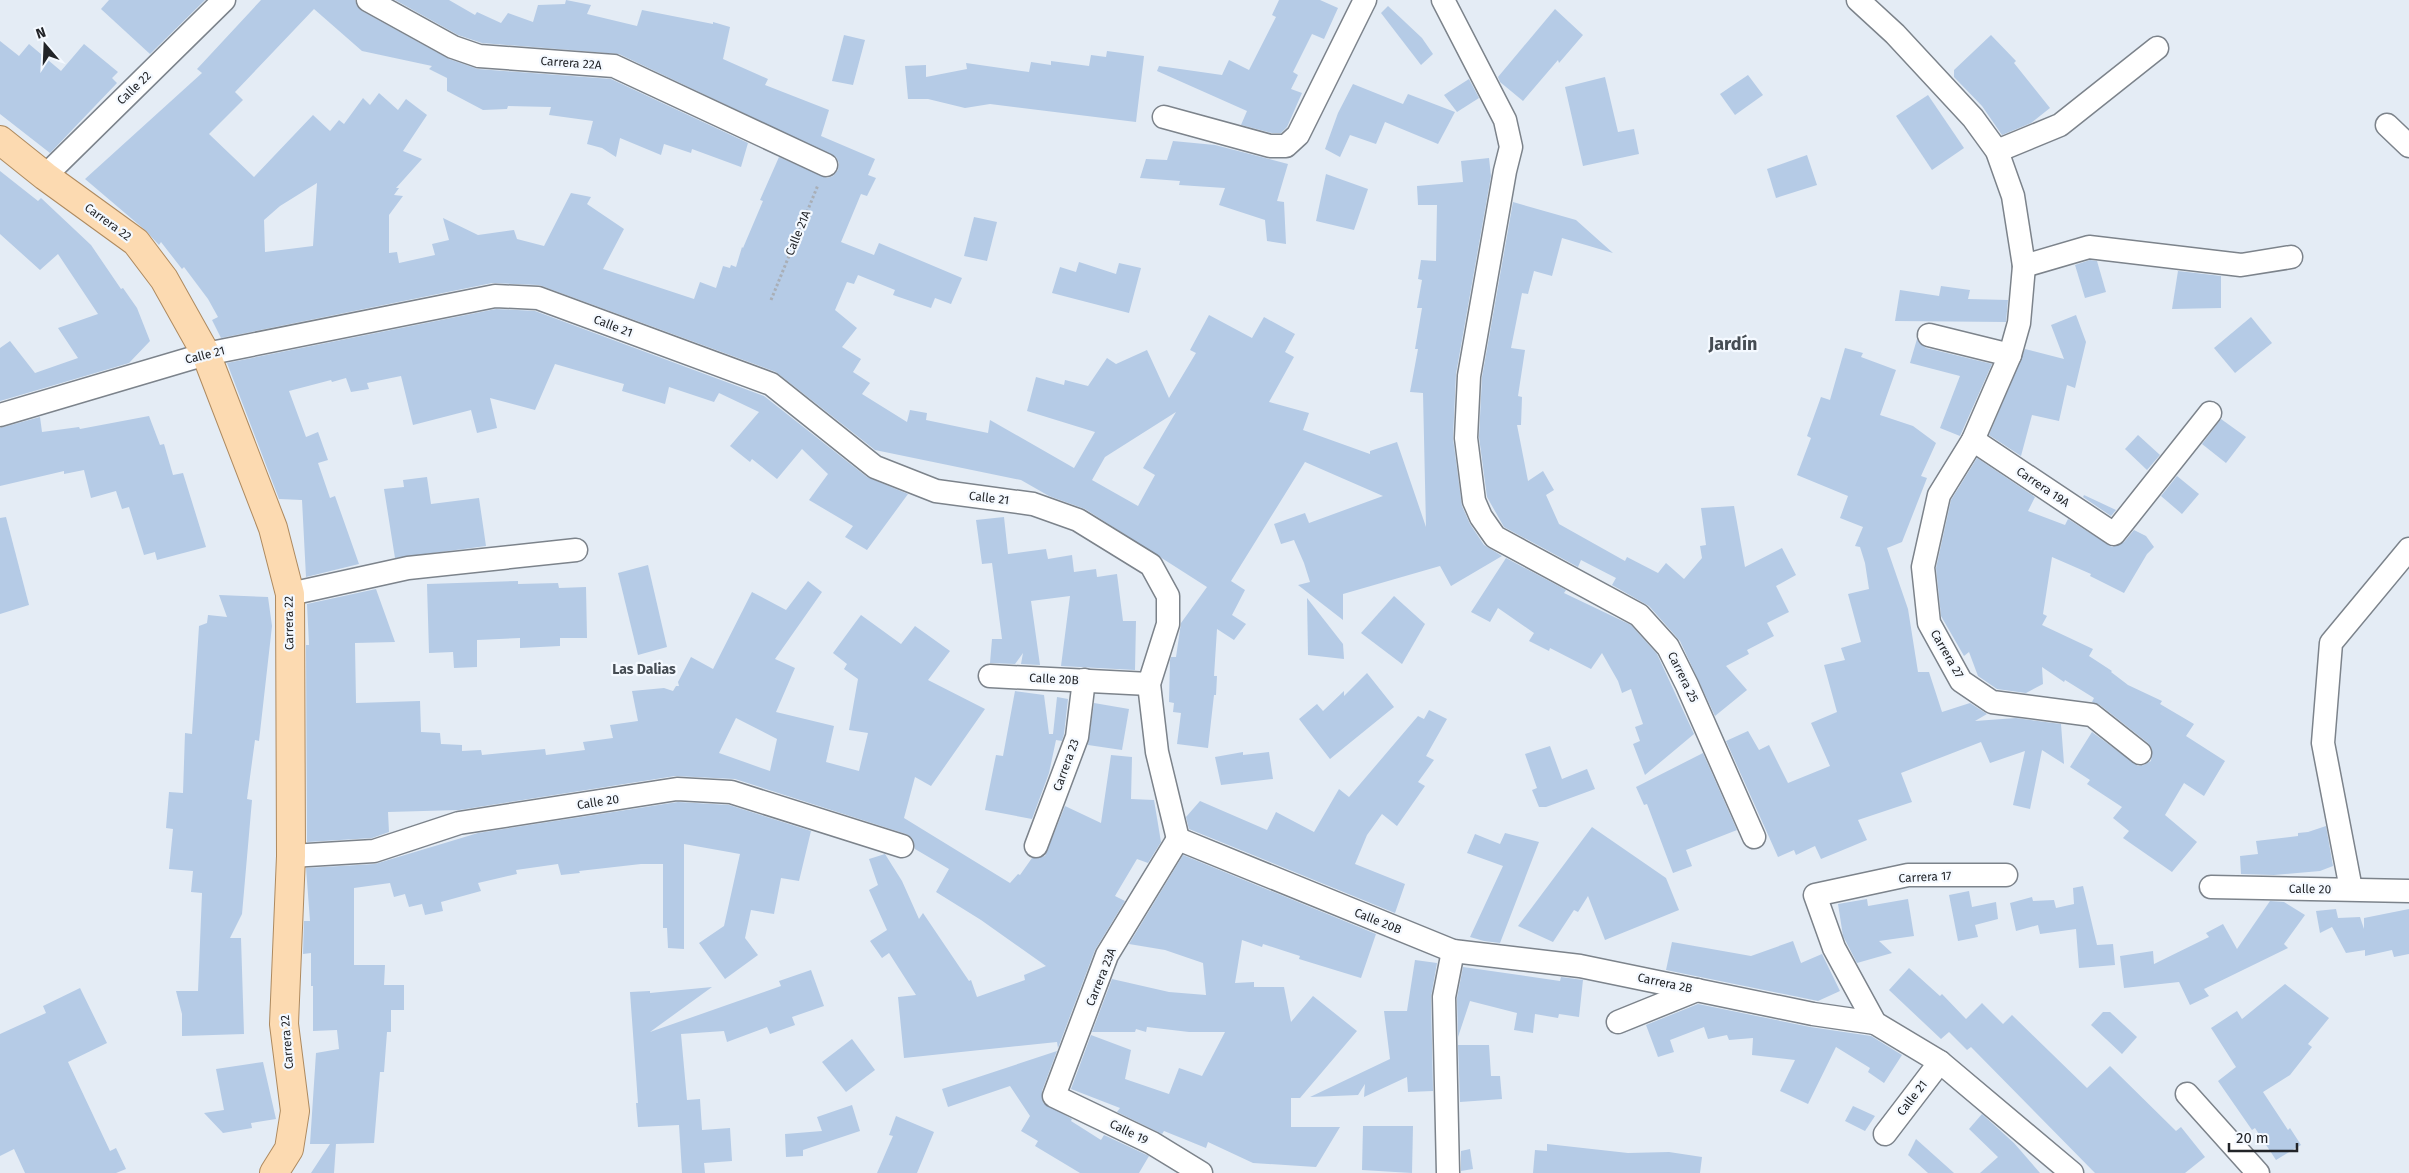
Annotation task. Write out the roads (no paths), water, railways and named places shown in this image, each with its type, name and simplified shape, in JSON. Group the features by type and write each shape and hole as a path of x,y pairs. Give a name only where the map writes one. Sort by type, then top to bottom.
{"main road":[{"name":"Carrera 22","path":"0,140 45,176 136,242 164,279 206,354 273,528 290,594 291,856 284,1024 294,1111 290,1149 274,1173"}],"street":[{"name":"Calle 22","path":"45,176 224,0"},
{"name":"Carrera 22A","path":"368,0 453,47 480,56 614,66 826,165"},
{"path":"1164,117 1270,146 1286,146 1298,135 1365,0"},
{"name":"Carrera 25","path":"1443,0 1505,120 1511,147 1505,171 1469,376 1466,438 1474,501 1481,517 1495,537 1639,616 1668,647 1687,685 1754,837"},
{"name":"Carrera 27","path":"1858,0 1895,34 1973,118 1997,151 2013,196 2024,266 2018,323 2010,355 1973,440 1939,495 1923,567 1929,623 1961,681 1992,702 2092,715 2140,753"},
{"path":"1997,151 2060,125 2157,48"},
{"path":"2387,125 2409,146"},
{"path":"2024,266 2089,247 2240,265 2290,257"},
{"name":"Calle 21","path":"0,416 206,354 495,296 538,298 772,384 875,467 936,491 1032,504 1078,520 1151,566 1168,596 1168,624 1149,684"},
{"path":"1929,335 2010,355"},
{"name":"Carrera 19A","path":"1973,440 2114,534 2210,413"},
{"path":"290,594 408,568 576,550"},
{"path":"2351,889 2323,743 2332,644 2409,550"},
{"name":"Calle 20B","path":"990,676 1149,684"},
{"name":"Carrera 23","path":"1036,846 1077,737 1084,680"},
{"path":"1149,684 1157,752 1178,839"},
{"name":"Calle 20","path":"291,856 374,851 459,823 677,789 731,792 902,846"},
{"name":"Calle 20B","path":"1178,839 1453,952"},
{"name":"Carrera 23A","path":"1054,1096 1108,955 1178,839"},
{"name":"Carrera 17","path":"1875,1023 1834,948 1815,895 1908,875 2006,875"},
{"name":"Calle 20","path":"2211,888 2409,891"},
{"path":"1448,1173 1444,997 1453,952"},
{"name":"Carrera 2B","path":"1453,952 1580,966 1812,1014 1875,1023"},
{"path":"1618,1022 1698,990"},
{"path":"1875,1023 1940,1062 2068,1172"},
{"name":"Calle 21","path":"1885,1134 1940,1062"},
{"path":"2187,1094 2258,1173"},
{"name":"Calle 19","path":"1054,1096 1152,1143 1201,1173"}],"district":[{"name":"Jardín","path":"1733,344"},
{"name":"Las Dalias","path":"644,669"}]}
